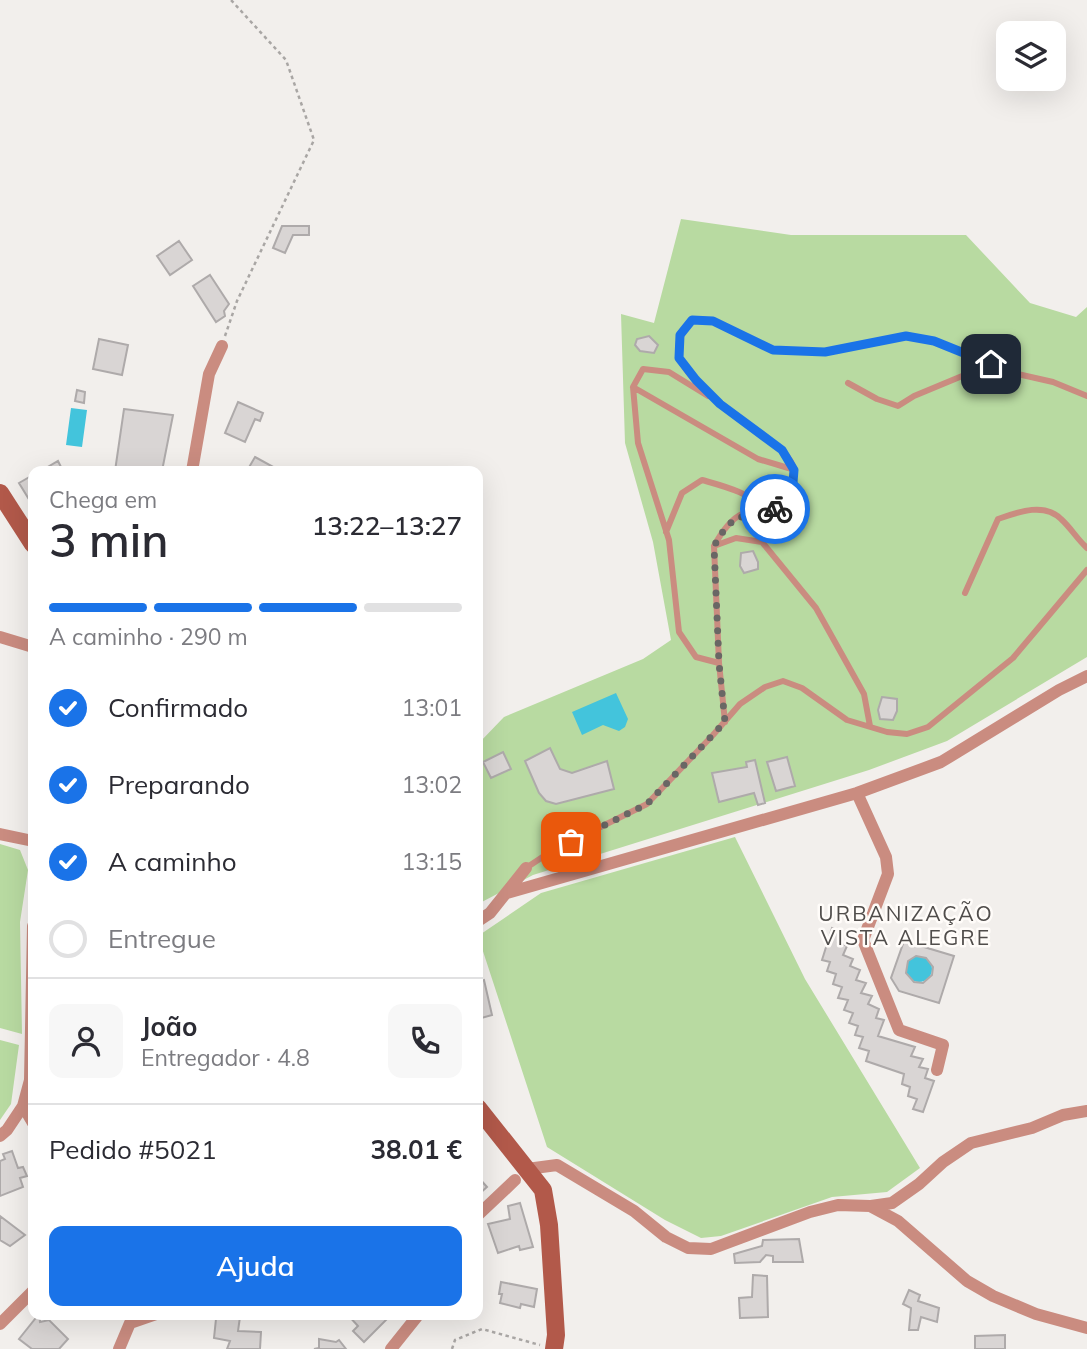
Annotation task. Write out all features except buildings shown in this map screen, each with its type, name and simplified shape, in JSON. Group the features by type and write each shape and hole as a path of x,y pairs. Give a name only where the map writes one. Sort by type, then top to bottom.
{"street":[{"path":"193,466 209,374 222,346"},
{"path":"0,493 28,536"},
{"path":"0,637 28,645"},
{"path":"507,892 857,793 941,762 1059,690 1087,676"},
{"path":"857,793 886,857 888,874 863,940 899,1030 943,1045 937,1070"},
{"path":"0,834 28,840"},
{"path":"483,918 490,914 527,868"},
{"path":"0,1136 23,1106 28,1087"},
{"path":"23,1106 28,1114"},
{"path":"483,1210 521,1174 558,1165 635,1211 666,1237 688,1248 711,1249 810,1212 838,1205 870,1206 892,1203 971,1143 1032,1128 1063,1115 1087,1111"},
{"path":"483,1116 521,1174 543,1190 549,1225 556,1335 554,1349"},
{"path":"870,1206 898,1221 967,1281 993,1296 1035,1314 1087,1328"},
{"path":"0,1324 28,1296"},
{"path":"119,1349 130,1323 139,1320"},
{"path":"391,1349 414,1320"}],"lane":[{"path":"720,404 679,358 680,335 692,320 713,321 773,350 825,352 906,336 934,341 1013,373 1053,382 1087,396"},
{"path":"848,383 877,399 898,406 914,396 991,364"},
{"path":"719,663 696,657 679,632 666,532 638,443 633,387 643,369 669,372 720,404 782,450 794,470 792,495 782,506 765,512 741,514 723,530 714,546 719,663 725,722"},
{"path":"633,387 758,459 794,470"},
{"path":"666,532 682,493 702,480 728,487 760,504 765,512"},
{"path":"965,593 998,519 1022,511 1041,509 1059,517 1087,548"},
{"path":"714,546 736,538 762,542 816,608 864,694 870,726"},
{"path":"527,868 550,852 647,804 740,704 765,687 783,681 802,688 847,719 887,732 907,734 928,727 1013,658 1087,570"}],"path":[{"path":"222,346 237,301 314,140 286,60 231,0"},
{"path":"452,1349 455,1340 482,1329 554,1349"}],"green space":[{"path":"681,219 791,235 966,235 1030,303 1076,317 1087,307 1087,657 947,741 869,770 533,875 483,901 483,739 504,717 643,659 671,640 653,542 625,443 621,314 654,323"},
{"path":"735,837 805,979 920,1168 887,1192 832,1197 721,1236 701,1238 665,1220 547,1147 483,951 483,933 541,893"},
{"path":"0,844 20,850 28,870 20,922 22,1034 0,1028"},
{"path":"0,1040 19,1045 11,1104 0,1120"}],"water":[{"path":"71,408 87,410 82,447 66,445"},
{"path":"616,693 628,719 625,727 619,731 603,725 582,735 572,712"},
{"path":"919,956 928,960 932,969 928,978 919,982 910,978 906,969 910,960"}],"way so far":[{"path":"571,842 647,804 725,722 719,663 714,546 723,530 741,514 775,509"}],"district":[{"name":"URBANIZAÇÃO VISTA ALEGRE","path":"906,925"}],"route":[{"path":"775,509 782,506 792,495 794,470 782,450 720,404 679,358 680,335 692,320 713,321 773,350 825,352 906,336 934,341 991,364"}]}
